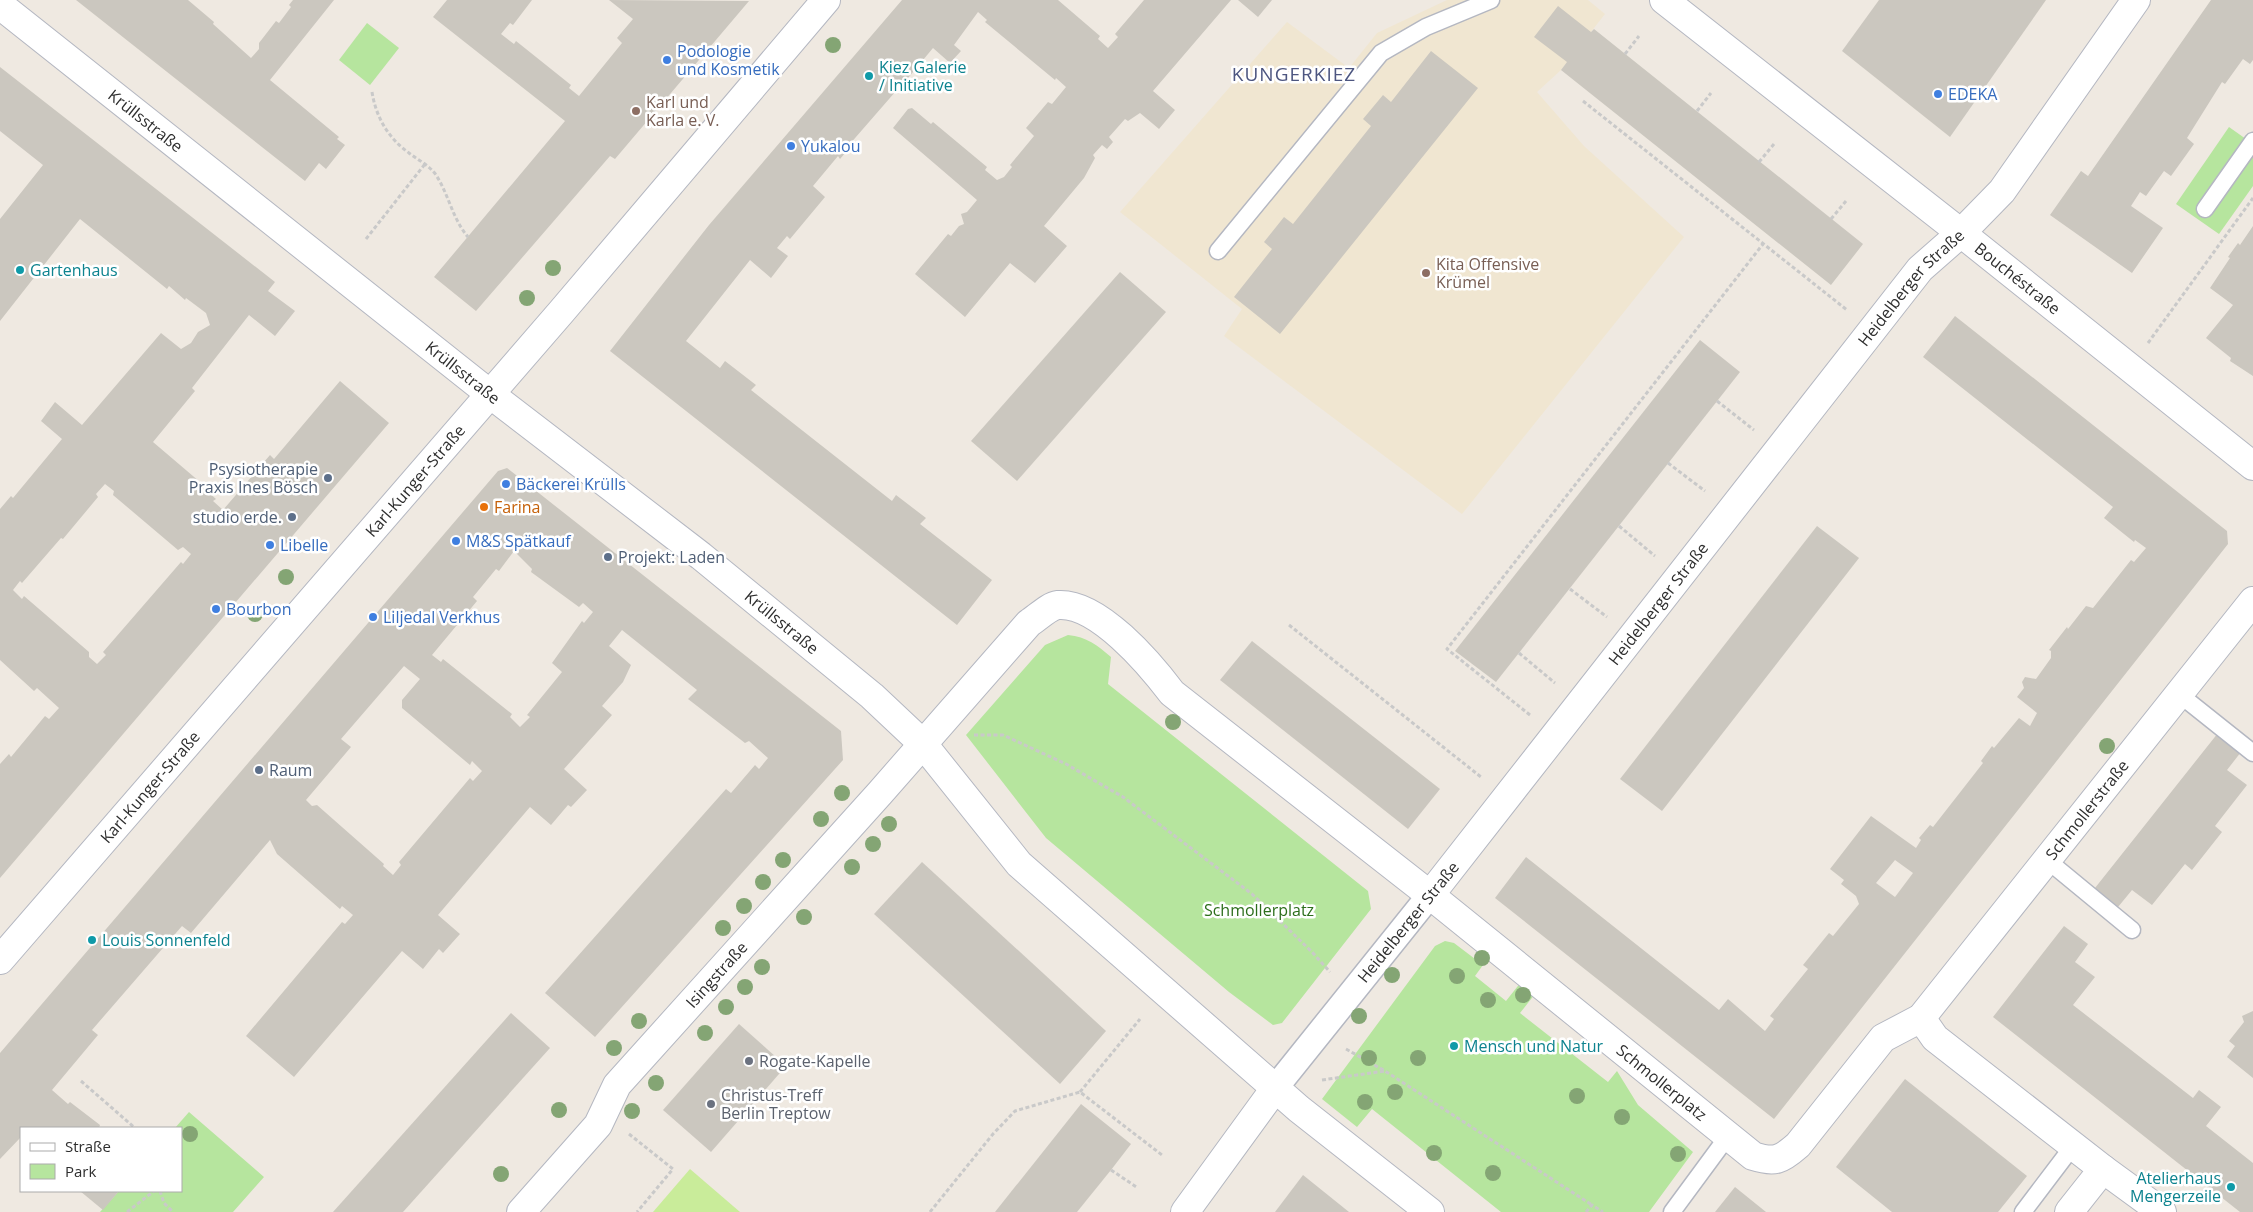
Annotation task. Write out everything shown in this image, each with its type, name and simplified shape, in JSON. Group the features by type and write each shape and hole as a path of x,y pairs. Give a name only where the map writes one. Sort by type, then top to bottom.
{"street":[{"name":"Karl-Kunger-Straße","path":"0,960 490,394 826,0"},
{"name":"Bouchéstraße","path":"1664,0 1962,233 2253,466"},
{"name":"Heidelberger Straße","path":"1185,1212 1276,1088 1920,269 1962,233 2002,191 2136,0"},
{"name":"Krüllsstraße","path":"0,5 490,394 701,556 872,696 923,744"},
{"name":"Schmollerstraße","path":"1920,1018 2253,601"},
{"name":"Schmollerplatz","path":"923,744 1029,623 1056,605 1076,606 1100,620 1149,663 1172,693 1430,894 1753,1156 1768,1161 1784,1158 1798,1145 1883,1038 1920,1018"},
{"path":"923,744 1020,864 1299,1109 1430,1212"},
{"name":"Isingstraße","path":"521,1212 598,1125 617,1085 923,744"},
{"path":"1920,1018 1935,1038 2103,1169 2162,1212"},
{"path":"2069,1212 2103,1169"}],"lane":[{"path":"1218,251 1381,53 1426,27 1491,0"},
{"path":"2206,209 2253,142"},
{"path":"2179,694 2253,753"},
{"path":"2047,860 2132,930"},
{"path":"1672,1212 1728,1136"},
{"path":"2022,1212 2074,1146"}],"path":[{"path":"1625,54 1639,36"},
{"path":"372,92 375,108 383,125 395,142 424,164 441,184 454,216 468,237"},
{"path":"1697,111 1711,93"},
{"path":"1582,100 1854,315"},
{"path":"1759,162 1774,144"},
{"path":"366,239 424,164"},
{"path":"2128,366 2157,332 2253,198"},
{"path":"1831,219 1846,201"},
{"path":"1530,715 1447,649 1763,244"},
{"path":"1717,401 1754,430"},
{"path":"1668,463 1705,492"},
{"path":"1619,526 1655,556"},
{"path":"1570,589 1607,617"},
{"path":"1289,625 1481,777"},
{"path":"1519,653 1555,683"},
{"path":"923,744 966,735 1004,735 1066,764 1123,797 1252,894 1312,952 1349,996"},
{"path":"930,1212 993,1134 1015,1111 1080,1092 1140,1019"},
{"path":"1345,1049 1384,1070 1603,1212"},
{"path":"1321,1080 1384,1070"},
{"path":"81,1081 134,1127"},
{"path":"1080,1092 1162,1155"},
{"path":"604,1114 673,1169 637,1212"},
{"path":"1112,1170 1138,1188"},
{"path":"127,1212 153,1192"},
{"path":"160,1192 164,1203 173,1212"},
{"path":"1586,1212 1592,1205"}],"shaded area":[{"name":"Kita Offensive Krümel","path":"1447,0 1588,0 1605,14 1561,70 1537,92 1584,146 1684,237 1462,514 1224,336 1242,309 1120,212 1287,22 1349,68 1377,33"}],"green space":[{"path":"367,23 399,48 370,85 339,60"},
{"path":"2229,127 2253,144 2253,186 2219,234 2176,204"},
{"name":"Schmollerplatz","path":"1068,635 1091,642 1111,657 1108,684 1368,891 1371,909 1282,1023 1273,1025 1229,992 1046,838 966,735 1045,645"},
{"path":"1445,941 1454,943 1483,965 1475,976 1506,1001 1521,982 1535,994 1520,1013 1608,1082 1617,1071 1638,1105 1693,1152 1649,1212 1501,1212 1372,1109 1357,1127 1322,1099 1435,946"},
{"path":"189,1112 264,1177 233,1212 100,1212 118,1192 182,1192 182,1127 176,1127"},
{"path":"690,1169 740,1212 653,1212"}],"building":[{"path":"76,0 188,0 251,58 259,49 259,43 276,21 279,23 291,7 289,5 293,0 334,0 270,80 339,137 337,139 345,145 326,169 319,163 305,181"},
{"path":"447,0 532,0 513,25 510,23 501,34 514,44 516,41 571,85 569,88 579,96 622,43 617,38 633,19 609,0 749,1 615,159 610,156 476,311 434,277 565,121 433,17"},
{"path":"902,0 1058,0 1100,36 1098,39 1108,48 1118,37 1115,34 1144,0 1231,0 1153,91 1175,110 1159,129 1140,113 1128,121 1125,119 1109,137 1113,142 1107,149 1102,145 1093,155 1095,158 1084,178 1044,226 1067,246 1035,283 1010,263 965,317 915,274 948,234 951,236 959,226 964,224 961,214 967,212 977,200 893,128 908,109 912,108 931,124 933,122 987,167 985,170 997,180 1004,177 1012,167 1010,165 1034,136 1026,128 1048,102 1052,104 1066,87 985,22 987,20 978,12 954,45 961,51 950,63 933,48 898,92 896,91 849,145 851,146 840,159 838,156 813,186 825,197 790,239 787,236 777,248 788,256 771,278 750,260 686,341 720,368 725,361 756,385 751,390 892,501 896,495 926,518 920,524 992,580 957,625 610,351 709,225"},
{"path":"1238,0 1272,0 1258,17"},
{"name":"EDEKA","path":"1879,0 2046,0 1950,137 1842,51"},
{"path":"2211,0 2253,0 2253,60 2250,64 2243,59 2225,84 2222,82 2187,138 2194,144 2171,176 2164,171 2146,196 2140,192 2131,206 2163,228 2132,273 2050,215 2081,171 2088,176"},
{"path":"1558,6 1591,32 1594,29 1863,244 1831,285 1561,70 1567,62 1534,37"},
{"path":"1431,51 1478,88 1280,334 1234,297 1272,249 1264,242 1284,217 1293,224 1371,126 1363,119 1383,95 1391,102"},
{"path":"0,67 275,282 268,291 295,311 275,336 249,315 192,388 195,391 153,442 200,482 199,484 216,499 213,501 223,510 270,455 274,459 340,381 389,423 0,878 0,764 9,754 11,757 45,716 49,719 59,708 37,688 34,691 0,660 0,509 11,496 13,498 62,439 41,421 55,402 82,425 161,333 181,349 191,343 198,332 210,325 206,313 186,298 185,300 169,286 167,289 80,219 0,321 0,219 43,165 0,131","holes":["105,484 114,491 113,495 178,550 183,547 191,554 183,564 181,562 103,652 106,655 97,664 89,657 89,652 24,596 22,599 13,590 20,581 22,583 61,538 63,539 98,497 96,494"]},
{"path":"2253,226 2253,376 2230,361 2231,358 2206,338 2233,305 2210,288 2230,258 2228,257 2238,243 2240,245"},
{"path":"1120,272 1166,312 1017,481 971,441"},
{"path":"1955,316 2227,531 2228,544 1774,1119 1495,898 1526,857 1719,1010 1728,999 1765,1031 1774,1019 1770,1016 1808,969 1803,965 1829,933 1833,936 1859,904 1856,896 1841,884 1844,880 1830,869 1871,816 1916,848 1921,840 1919,838 1930,825 1933,827 1983,763 1981,761 1992,746 1994,748 2019,718 2030,726 2037,713 2017,697 2024,688 2022,682 2025,677 2036,679 2051,658 2051,651 2049,650 2067,627 2068,629 2086,606 2093,608 2131,560 2134,562 2146,548 2135,540 2134,542 2104,518 2113,507 1923,357","holes":["1895,860 1913,873 1895,897 1876,883"]},
{"path":"1700,340 1740,372 1496,682 1455,651"},
{"path":"507,468 841,731 843,760 595,1037 545,993 726,789 731,793 755,765 759,769 768,758 749,741 745,743 688,699 697,690 622,630 609,646 631,665 623,682 602,706 612,715 564,769 587,790 571,807 568,805 551,825 530,807 438,915 460,934 443,953 439,949 423,969 402,951 294,1077 246,1036 342,922 345,924 353,915 342,906 340,909 277,854 270,840 191,933 182,926 92,1030 98,1035 52,1090 68,1104 70,1102 100,1125 99,1127 20,1127 20,1138 0,1159 0,1053 498,471","holes":["514,551 532,569 531,572 579,607 583,603 593,612 584,623 582,621 552,663 562,672 527,715 530,717 520,727 510,717 512,714 443,659 441,662 432,655 477,601 473,597 496,569 499,571","404,666 420,679 402,700 402,708 470,765 472,761 482,771 473,781 470,778 399,862 401,865 393,875 383,866 384,864 317,805 312,806 306,800 351,747 341,739"]},
{"path":"1817,526 1859,558 1662,811 1620,779"},
{"path":"1252,641 1440,789 1408,829 1220,680"},
{"path":"2218,733 2241,752 2227,770 2247,785 2215,826 2222,832 2192,870 2185,864 2152,905 2132,890 2118,907 2095,888"},
{"path":"922,862 1106,1031 1060,1084 874,914"},
{"path":"2064,926 2088,944 2075,962 2095,977 2073,1005 2193,1098 2199,1090 2221,1107 2206,1126 2253,1163 2253,1212 2240,1212 1993,1017"},
{"path":"2253,1011 2253,1078 2227,1057 2235,1046 2229,1041 2244,1022 2242,1016"},
{"path":"511,1013 550,1048 403,1212 333,1212"},
{"name":"Christus-Treff Berlin Treptow","path":"739,1024 786,1066 711,1152 663,1110"},
{"path":"1905,1079 2027,1176 1998,1212 1892,1212 1836,1167"},
{"path":"1081,1104 1131,1144 1111,1170 1077,1212 995,1212"},
{"path":"1303,1175 1349,1212 1275,1212"},
{"path":"1735,1187 1766,1212 1715,1212"},
{"path":"81,1192 118,1192 103,1210"}],"place":[{"name":"Podologie und Kosmetik","path":"667,60"},
{"name":"Kiez Galerie / Initiative","path":"869,76"},
{"name":"EDEKA","path":"1938,94"},
{"name":"Karl und Karla e. V.","path":"636,111"},
{"name":"Yukalou","path":"791,146"},
{"name":"Gartenhaus","path":"20,270"},
{"name":"Kita Offensive Krümel","path":"1426,273"},
{"name":"Psysiotherapie Praxis Ines Bösch","path":"328,478"},
{"name":"Bäckerei Krülls","path":"506,484"},
{"name":"Farina","path":"484,507"},
{"name":"studio erde.","path":"292,517"},
{"name":"M&S Spätkauf","path":"456,541"},
{"name":"Libelle","path":"270,545"},
{"name":"Projekt: Laden","path":"608,557"},
{"name":"Bourbon","path":"216,609"},
{"name":"Liljedal Verkhus","path":"373,617"},
{"name":"Raum","path":"259,770"},
{"name":"Louis Sonnenfeld","path":"92,940"},
{"name":"Mensch und Natur","path":"1454,1046"},
{"name":"Rogate-Kapelle","path":"749,1061"},
{"name":"Christus-Treff Berlin Treptow","path":"711,1104"},
{"name":"Atelierhaus Mengerzeile","path":"2231,1187"}],"district":[{"name":"KUNGERKIEZ","path":"1294,74"}]}
